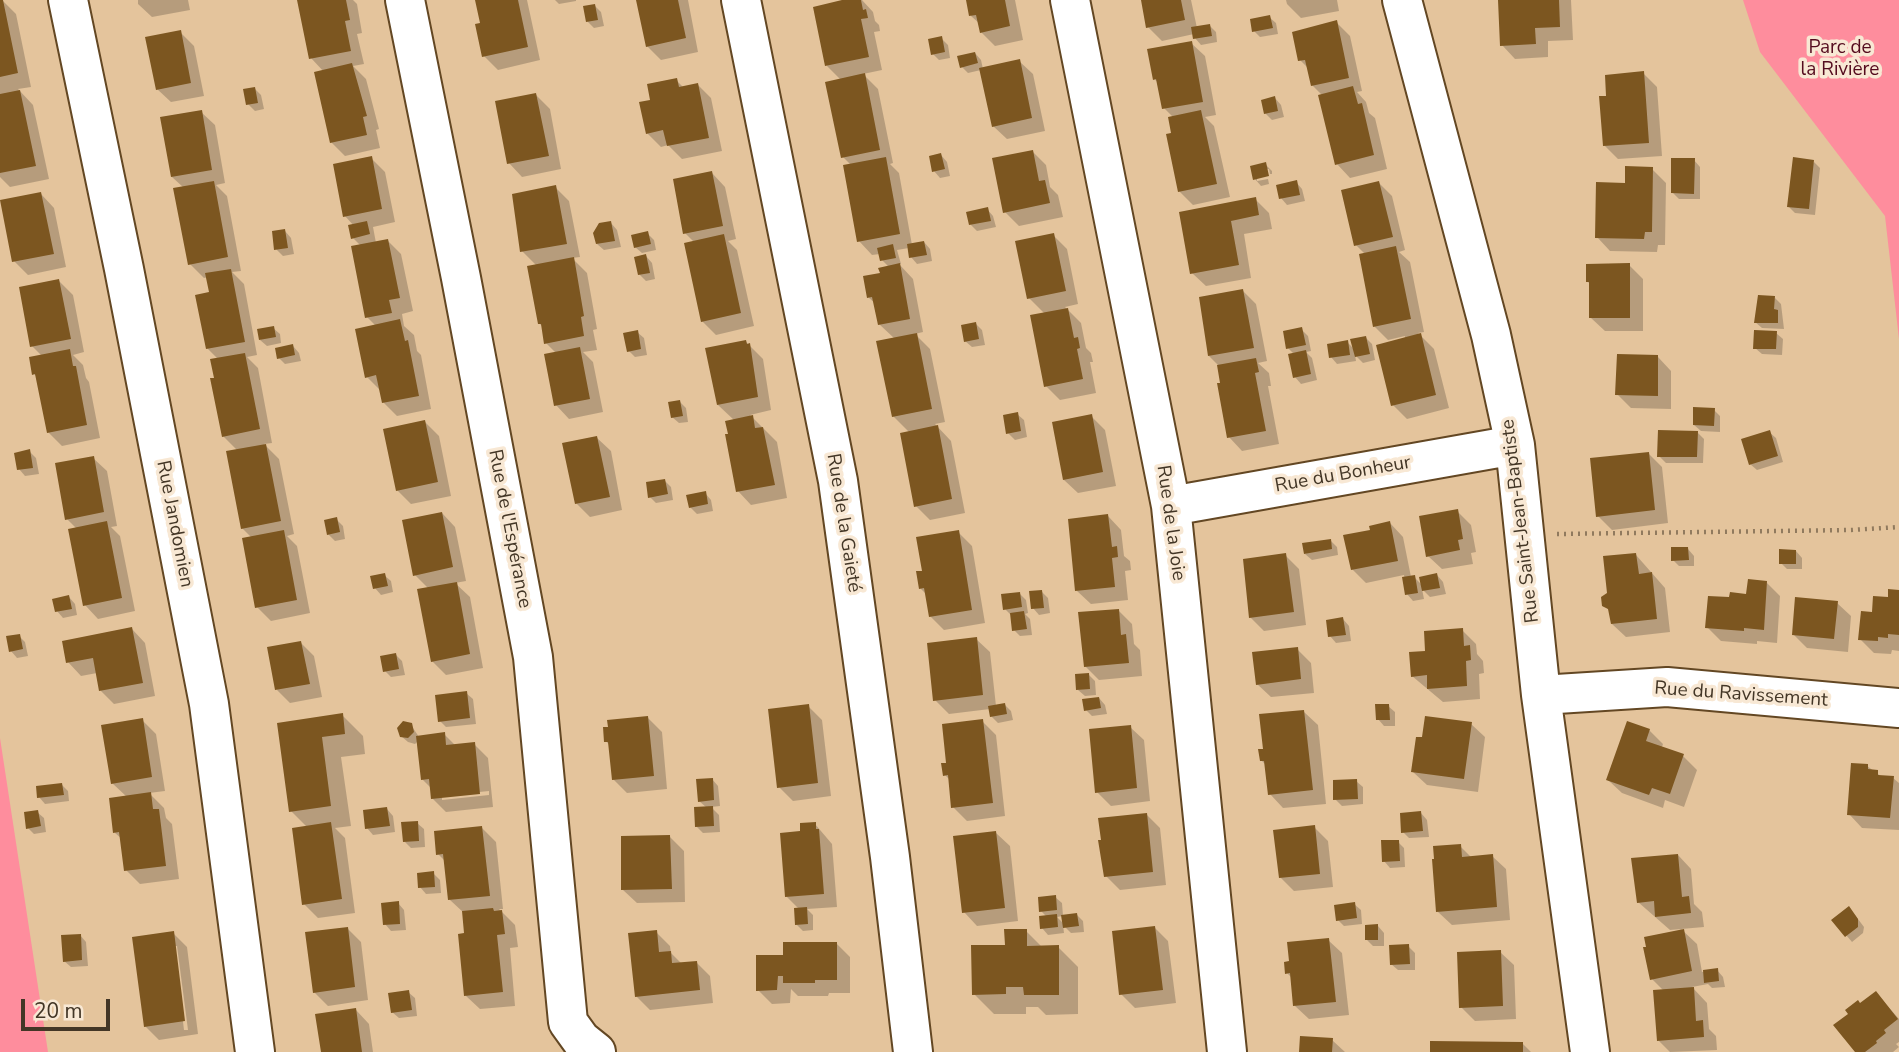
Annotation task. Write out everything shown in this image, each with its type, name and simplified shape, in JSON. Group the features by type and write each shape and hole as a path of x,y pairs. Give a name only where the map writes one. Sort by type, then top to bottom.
{"street":[{"name":"Rue Jandomien","path":"68,0 209,704 255,1052"},
{"name":"Rue de l'Espérance","path":"405,0 533,657 568,1022 581,1040 596,1052"},
{"name":"Rue de la Gaieté","path":"741,0 838,481 890,857 913,1052"},
{"name":"Rue de la Joie","path":"1070,0 1171,506 1227,1052"},
{"name":"Rue Saint-Jean-Baptiste","path":"1402,0 1492,335 1515,445 1541,695 1590,1052"},
{"name":"Rue du Bonheur","path":"1171,506 1515,445"},
{"name":"Rue du Ravissement","path":"1541,695 1667,687 1899,708"}],"path":[{"path":"1524,535 1899,527"}],"green space":[{"name":"Parc de la Rivière","path":"1743,0 1899,0 1899,339 1885,216 1760,52"},
{"path":"0,738 48,1052 0,1052"}],"building":[{"path":"0,0 3,0 18,73 0,77"},
{"path":"297,0 346,0 350,20 345,21 351,51 309,59"},
{"path":"475,0 518,0 528,47 482,57 475,24 480,23"},
{"path":"636,0 678,0 686,38 646,47"},
{"path":"842,0 861,0 863,10 866,9 868,18 861,19 869,57 825,66 813,7"},
{"path":"966,0 1005,0 1010,26 980,33 976,15 969,16"},
{"path":"1141,0 1181,0 1185,20 1146,28"},
{"path":"1498,0 1559,0 1560,27 1535,28 1536,44 1500,46"},
{"path":"595,4 598,20 586,22 583,6"},
{"path":"1270,15 1273,28 1252,32 1250,19"},
{"path":"1337,20 1349,78 1311,86 1305,60 1298,61 1292,32"},
{"path":"1210,24 1212,36 1193,39 1191,27"},
{"path":"181,30 191,83 156,90 145,37"},
{"path":"942,36 945,52 931,55 928,39"},
{"path":"1192,41 1203,102 1162,109 1147,49"},
{"path":"975,52 978,63 960,68 957,56"},
{"path":"1020,59 1032,118 992,127 979,68"},
{"path":"352,63 367,116 363,117 367,135 330,143 314,72"},
{"path":"1644,71 1649,143 1603,146 1599,96 1606,96 1605,75"},
{"path":"865,73 880,150 841,158 825,82"},
{"path":"677,78 679,87 698,83 709,138 667,146 663,130 646,134 639,102 650,100 647,84"},
{"path":"1353,86 1358,104 1362,103 1374,155 1335,165 1318,95"},
{"path":"255,87 258,103 246,105 243,89"},
{"path":"20,90 36,166 0,173 0,94"},
{"path":"536,93 549,156 507,164 495,101"},
{"path":"1275,96 1278,111 1264,114 1261,100"},
{"path":"202,110 212,170 171,177 160,117"},
{"path":"1201,110 1217,184 1178,192 1166,134 1171,133 1168,117"},
{"path":"1033,150 1039,181 1045,180 1050,203 1003,213 992,158"},
{"path":"941,153 945,169 932,172 929,156"},
{"path":"372,156 382,209 343,217 333,164"},
{"path":"886,157 900,234 857,242 843,165"},
{"path":"1793,157 1814,160 1809,209 1787,207"},
{"path":"1671,158 1695,158 1694,194 1671,193"},
{"path":"1266,162 1269,176 1253,180 1250,166"},
{"path":"1625,166 1653,167 1652,232 1645,232 1644,239 1595,238 1596,182 1625,183"},
{"path":"712,171 723,226 683,234 673,179"},
{"path":"1297,180 1300,195 1279,199 1276,185"},
{"path":"214,181 228,257 188,265 173,188"},
{"path":"1379,181 1393,237 1354,246 1341,190"},
{"path":"556,185 567,244 520,252 512,194"},
{"path":"41,192 54,254 12,262 0,200"},
{"path":"1256,197 1259,215 1231,221 1239,265 1190,274 1179,212"},
{"path":"988,207 991,221 969,225 966,212"},
{"path":"367,221 370,234 351,239 348,225"},
{"path":"611,221 615,241 596,244 593,233 599,223"},
{"path":"285,229 288,248 274,250 272,231"},
{"path":"648,231 651,244 634,248 631,235"},
{"path":"1054,233 1066,291 1027,299 1015,241"},
{"path":"724,234 741,313 701,322 684,243"},
{"path":"388,239 400,298 389,300 392,313 365,318 351,246"},
{"path":"924,241 927,255 909,258 907,244"},
{"path":"893,244 896,258 880,261 877,248"},
{"path":"1396,246 1411,319 1373,327 1359,254"},
{"path":"646,254 650,273 638,275 634,257"},
{"path":"574,257 584,316 581,317 584,336 544,344 527,266"},
{"path":"900,263 910,319 878,325 872,297 867,298 863,276 880,273 878,268"},
{"path":"1630,263 1630,318 1589,318 1586,264"},
{"path":"231,269 245,342 206,349 195,295 209,292 205,273"},
{"path":"59,279 71,339 30,347 19,287"},
{"path":"1243,289 1254,348 1208,356 1199,297"},
{"path":"1758,295 1775,296 1774,309 1778,310 1778,323 1754,323"},
{"path":"1068,308 1074,338 1078,337 1080,348 1077,349 1083,379 1044,387 1030,315"},
{"path":"400,319 405,341 408,340 419,396 382,403 376,375 365,378 355,329"},
{"path":"976,322 979,339 964,342 961,325"},
{"path":"274,326 276,337 259,340 257,329"},
{"path":"1302,327 1306,345 1286,349 1283,331"},
{"path":"638,330 641,349 627,352 623,333"},
{"path":"1754,330 1777,331 1776,349 1753,349"},
{"path":"917,333 932,409 892,417 876,341"},
{"path":"1421,333 1436,395 1391,406 1376,345"},
{"path":"1366,336 1370,354 1355,357 1350,339"},
{"path":"746,340 747,344 750,343 758,397 717,405 705,348"},
{"path":"1348,340 1350,355 1329,358 1327,344"},
{"path":"293,344 295,355 277,359 275,348"},
{"path":"580,347 590,399 554,406 544,354"},
{"path":"70,349 73,366 76,366 87,425 47,433 29,357"},
{"path":"1306,350 1311,374 1293,378 1288,354"},
{"path":"245,353 260,429 222,437 210,378 214,378 210,359"},
{"path":"1617,354 1658,355 1658,396 1615,395"},
{"path":"1256,358 1259,372 1255,373 1266,431 1227,438 1217,383 1220,383 1217,365"},
{"path":"680,400 683,416 671,418 668,402"},
{"path":"1693,407 1715,408 1714,426 1693,425"},
{"path":"1018,412 1021,431 1006,434 1003,415"},
{"path":"1092,414 1103,472 1063,480 1052,422"},
{"path":"753,415 755,428 763,427 775,485 736,492 725,421"},
{"path":"425,420 438,482 396,491 383,429"},
{"path":"938,425 952,499 914,507 900,433"},
{"path":"1658,430 1698,431 1697,457 1657,457"},
{"path":"1770,430 1778,456 1749,465 1741,439"},
{"path":"597,436 610,497 575,504 562,443"},
{"path":"266,444 281,521 241,529 226,451"},
{"path":"30,449 33,468 17,470 14,453"},
{"path":"1649,452 1655,510 1596,517 1590,458"},
{"path":"94,456 104,512 65,520 55,463"},
{"path":"665,479 668,494 648,498 646,482"},
{"path":"706,491 708,504 689,508 686,495"},
{"path":"1458,509 1463,539 1458,540 1460,550 1426,557 1419,516"},
{"path":"442,512 453,567 413,576 402,520"},
{"path":"1108,514 1112,547 1117,546 1118,557 1112,558 1115,587 1075,591 1068,519"},
{"path":"337,517 340,532 327,535 324,520"},
{"path":"107,521 122,598 83,606 68,529"},
{"path":"1390,521 1398,561 1351,570 1343,535 1370,530 1369,526"},
{"path":"284,530 297,600 255,608 242,538"},
{"path":"959,530 972,610 929,617 924,588 919,589 916,571 922,571 916,537"},
{"path":"1331,539 1332,549 1304,554 1302,543"},
{"path":"1671,547 1688,547 1689,560 1671,561"},
{"path":"1779,549 1796,550 1796,564 1779,564"},
{"path":"1286,553 1294,612 1249,618 1243,559"},
{"path":"1636,553 1639,574 1652,572 1657,619 1611,624 1608,609 1602,606 1601,597 1607,593 1603,556"},
{"path":"385,573 388,586 373,589 370,576"},
{"path":"1437,573 1440,588 1422,591 1419,577"},
{"path":"1415,575 1418,593 1405,595 1402,577"},
{"path":"1748,579 1767,581 1764,630 1705,628 1708,596 1729,597 1730,592 1746,594"},
{"path":"457,582 470,654 431,662 417,589"},
{"path":"1888,589 1899,590 1899,635 1888,634 1888,638 1878,637 1878,641 1858,640 1861,611 1872,612 1873,596 1888,597"},
{"path":"1042,590 1044,608 1031,609 1029,591"},
{"path":"1020,592 1022,607 1003,610 1001,594"},
{"path":"69,595 72,609 55,612 52,599"},
{"path":"1795,597 1838,601 1834,639 1792,635"},
{"path":"1119,609 1121,635 1126,634 1129,663 1084,667 1078,612"},
{"path":"1024,611 1027,629 1012,631 1010,613"},
{"path":"1343,617 1346,635 1328,637 1326,620"},
{"path":"132,627 143,683 99,691 93,658 66,663 62,641"},
{"path":"1463,628 1464,646 1470,645 1471,660 1466,661 1467,686 1427,689 1427,675 1411,677 1409,652 1425,651 1424,631"},
{"path":"20,634 23,649 9,652 6,636"},
{"path":"977,637 983,695 933,701 927,643"},
{"path":"301,641 310,684 275,690 267,647"},
{"path":"1298,647 1301,679 1256,685 1252,652"},
{"path":"396,653 399,669 383,672 380,656"},
{"path":"1089,673 1090,689 1076,690 1075,674"},
{"path":"467,691 470,718 438,722 435,695"},
{"path":"1099,697 1101,708 1084,711 1082,699"},
{"path":"1005,703 1007,714 990,717 988,706"},
{"path":"809,704 818,783 777,788 768,709"},
{"path":"1375,704 1389,704 1390,720 1376,720"},
{"path":"1304,710 1313,790 1268,795 1264,761 1260,761 1258,749 1263,749 1259,714"},
{"path":"343,713 345,734 322,737 331,806 289,812 277,723"},
{"path":"648,716 654,776 612,780 608,742 604,742 603,727 608,727 607,720"},
{"path":"1425,716 1472,722 1464,779 1411,772 1416,737 1422,737"},
{"path":"143,718 152,777 111,784 101,725"},
{"path":"983,719 993,803 951,808 948,775 943,776 941,763 946,763 942,724"},
{"path":"403,721 412,723 414,732 408,738 400,737 397,728"},
{"path":"1627,721 1650,729 1646,741 1684,754 1670,794 1652,788 1649,795 1606,780"},
{"path":"1131,725 1137,788 1095,793 1089,729"},
{"path":"445,732 446,745 475,742 480,794 431,799 429,779 421,780 416,736"},
{"path":"1851,763 1868,764 1868,769 1878,770 1878,775 1894,776 1890,818 1847,815"},
{"path":"713,778 714,800 698,802 696,779"},
{"path":"1357,779 1358,799 1333,800 1333,780"},
{"path":"62,783 64,795 37,798 36,786"},
{"path":"151,792 153,809 159,809 166,866 124,871 119,832 113,833 109,798"},
{"path":"713,806 714,826 695,827 694,807"},
{"path":"387,807 390,826 365,829 363,810"},
{"path":"38,810 41,826 26,829 24,812"},
{"path":"1421,811 1423,831 1401,833 1400,813"},
{"path":"1147,813 1153,872 1104,877 1098,840 1101,840 1098,818"},
{"path":"418,821 419,841 403,842 401,822"},
{"path":"331,822 342,899 302,905 292,828"},
{"path":"816,822 816,829 819,829 824,894 785,897 780,833 800,831 800,823"},
{"path":"1315,825 1320,874 1279,878 1273,830"},
{"path":"482,826 490,896 448,900 443,854 436,855 434,831"},
{"path":"996,831 1005,908 962,913 953,836"},
{"path":"670,835 672,889 621,890 621,836"},
{"path":"1381,840 1399,840 1400,861 1382,862"},
{"path":"1461,844 1462,857 1493,854 1497,907 1436,912 1433,846"},
{"path":"1678,854 1682,897 1689,896 1691,913 1655,917 1654,901 1637,903 1631,858"},
{"path":"434,871 435,887 418,888 417,873"},
{"path":"1056,895 1057,910 1039,912 1038,897"},
{"path":"399,901 400,924 383,925 381,903"},
{"path":"1355,902 1357,918 1336,921 1334,905"},
{"path":"1849,906 1858,919 1858,927 1845,937 1831,920"},
{"path":"807,907 808,924 795,925 794,908"},
{"path":"493,908 494,911 502,910 505,934 497,935 503,992 464,996 458,934 464,933 462,911"},
{"path":"1077,913 1079,926 1063,928 1061,915"},
{"path":"1057,914 1058,927 1040,929 1039,916"},
{"path":"1378,924 1378,940 1365,940 1365,925"},
{"path":"1155,926 1163,990 1119,995 1112,931"},
{"path":"348,927 355,987 313,993 305,932"},
{"path":"1004,929 1027,929 1027,946 1059,945 1059,995 1024,995 1023,987 1006,987 1006,994 972,995 971,945 1005,945"},
{"path":"1684,929 1692,971 1650,980 1643,947 1646,947 1644,937"},
{"path":"657,930 659,952 671,951 672,963 697,961 700,990 635,997 628,933"},
{"path":"174,931 185,1021 144,1027 132,937"},
{"path":"81,934 82,960 63,962 61,935"},
{"path":"1329,938 1336,1002 1293,1006 1290,973 1285,974 1284,962 1289,961 1287,942"},
{"path":"783,942 837,942 837,980 783,983 783,976 778,976 777,990 756,991 756,955 783,955"},
{"path":"1409,944 1410,964 1390,965 1389,945"},
{"path":"1501,950 1503,1006 1459,1008 1457,952"},
{"path":"1718,968 1719,981 1704,983 1703,970"},
{"path":"1694,987 1696,1021 1703,1020 1704,1037 1657,1041 1653,990"},
{"path":"409,990 412,1010 391,1013 388,993"},
{"path":"1876,991 1898,1019 1884,1030 1886,1033 1877,1043 1865,1052 1855,1052 1833,1025 1848,1014 1845,1010"},
{"path":"356,1008 362,1052 321,1052 315,1014"},
{"path":"1300,1036 1333,1038 1332,1052 1299,1052"},
{"path":"1430,1041 1523,1042 1523,1052 1430,1052"}]}
